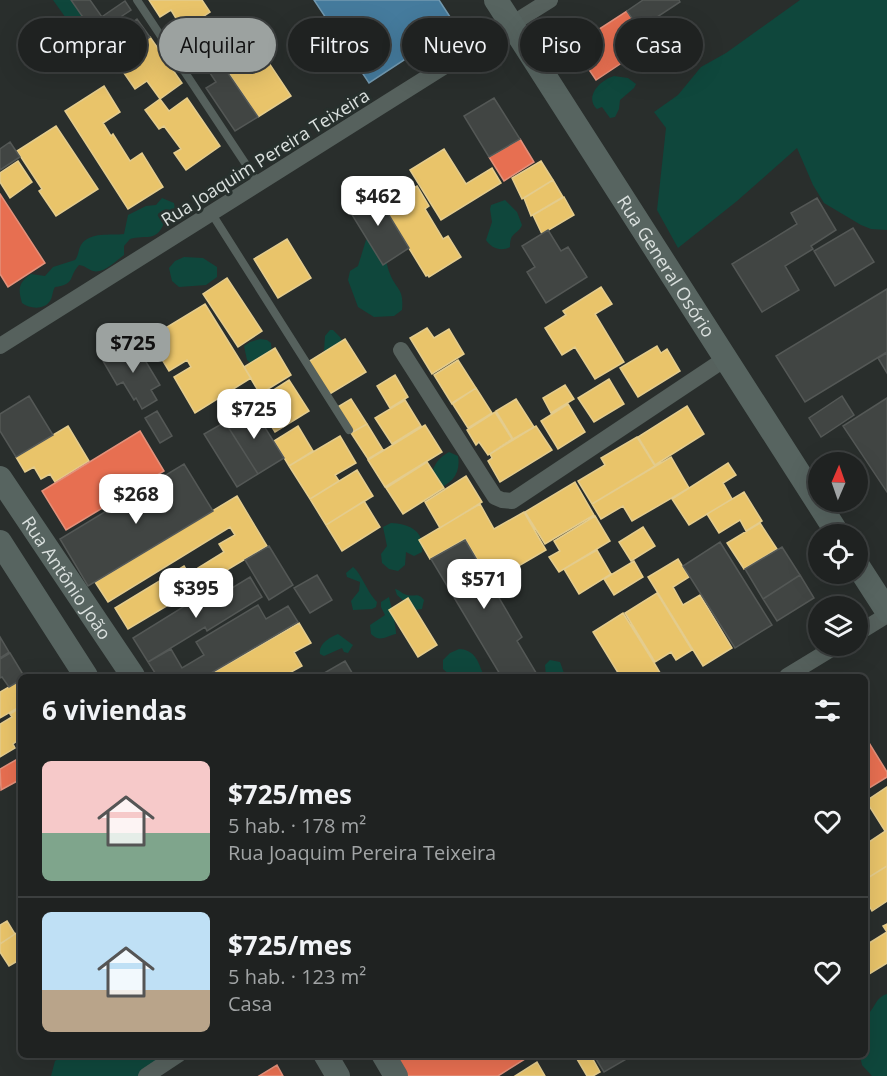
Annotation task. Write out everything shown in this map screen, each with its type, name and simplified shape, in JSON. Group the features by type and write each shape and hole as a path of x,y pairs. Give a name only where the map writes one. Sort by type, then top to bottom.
{"street":[{"name":"Rua General Osório","path":"496,0 832,524"},
{"name":"Rua Joaquim Pereira Teixeira","path":"0,346 550,0"},
{"path":"401,350 495,497 502,501 512,501 725,359"},
{"name":"Rua Antônio João","path":"0,478 132,674"},
{"name":"Rua Antônio João","path":"0,542 85,674"},
{"path":"868,582 887,613 868,626"},
{"path":"791,674 820,656"},
{"path":"146,1076 173,1058"},
{"path":"327,1058 338,1076"},
{"path":"385,1058 396,1076"}],"lane":[{"path":"137,0 259,184"},
{"path":"212,214 349,430"}],"green space":[{"path":"53,0 71,0 84,18 66,18"},
{"path":"800,0 887,0 887,230 871,229 861,225 824,203 813,185 797,148 737,201 678,248 657,210 666,128 654,112 678,95 697,72 703,72 703,66 726,53"},
{"path":"614,76 628,78 636,84 620,100 615,117 610,118 602,107 597,109 592,99 599,85"},
{"path":"162,198 174,203 176,216 164,223 154,236 130,239 124,246 124,255 101,271 93,271 79,265 69,282 55,287 50,301 44,306 33,307 22,303 20,287 31,274 45,276 53,267 75,260 81,245 90,238 124,234 128,215 146,206 156,205"},
{"path":"505,200 517,212 522,225 512,236 510,247 500,249 493,247 486,240 492,222 491,205"},
{"path":"374,235 384,251 390,274 402,297 402,310 394,316 374,317 358,307 348,280 350,271 358,266 366,240"},
{"path":"184,257 203,258 217,267 217,277 206,285 179,287 172,281 169,268 175,261"},
{"path":"330,330 340,337 345,348 327,354 324,351 325,336"},
{"path":"260,339 271,343 272,354 253,365 247,360 244,346"},
{"path":"449,452 458,456 457,473 446,485 435,489 429,483 433,469 438,461"},
{"path":"391,523 415,530 419,534 422,545 422,552 414,556 406,552 405,565 398,571 389,569 382,563 381,554 387,546 383,527"},
{"path":"353,567 377,602 376,607 353,610 351,601 359,591 360,582 347,577 346,573"},
{"path":"395,589 407,595 420,596 424,600 422,609 414,610 397,595"},
{"path":"389,597 396,634 383,638 374,637 371,634 370,625 385,615 381,602"},
{"path":"338,634 353,645 348,653 342,648 324,656 320,654 323,644"},
{"path":"459,649 473,654 483,674 449,674 443,669 443,660 450,653"},
{"path":"550,660 560,662 564,674 546,674 545,665"},
{"path":"887,994 887,1076 872,1076 862,1065 860,1058 868,1058 868,1013"},
{"path":"59,1058 161,1058 143,1076 51,1076 55,1061"}],"building: Viviendas":[{"path":"149,0 202,0 210,12 201,18 176,18 171,10 160,17"},
{"path":"150,37 159,50 159,72 174,72 182,83 160,99 147,81 135,89 123,72 147,72 147,39"},
{"path":"228,72 275,72 291,96 258,117"},
{"path":"104,86 120,112 103,123 130,161 142,153 163,187 128,209 65,111"},
{"path":"187,98 220,146 186,170 174,153 181,149 164,126 159,129 145,110 160,99 169,111"},
{"path":"56,126 98,189 56,216 39,191 42,189 17,151"},
{"path":"444,149 466,184 492,168 501,183 441,220 410,170"},
{"path":"18,161 32,182 10,198 0,182 0,173"},
{"path":"541,161 553,180 522,199 512,178"},
{"path":"553,180 563,197 531,216 524,198"},
{"path":"417,186 429,206 425,209 443,239 448,236 461,257 429,277 426,276 388,214 395,210 390,202"},
{"path":"564,197 574,215 542,234 533,215"},
{"path":"287,239 311,278 278,298 254,259"},
{"path":"227,278 262,331 238,347 203,294"},
{"path":"601,287 612,304 595,314 624,362 595,379 575,347 562,355 545,328 566,315 563,311"},
{"path":"205,304 251,378 195,413 174,377 191,367 187,360 169,371 149,338"},
{"path":"427,328 434,338 449,329 464,354 432,374 410,338"},
{"path":"345,339 366,372 328,395 308,362"},
{"path":"657,346 661,353 667,349 680,371 638,397 620,368"},
{"path":"275,348 291,375 260,394 244,367"},
{"path":"458,360 476,388 452,404 434,375"},
{"path":"395,375 408,397 390,408 377,386"},
{"path":"609,379 624,404 594,422 578,398"},
{"path":"289,380 309,411 275,432 268,421 279,414 273,404 267,407 261,398"},
{"path":"565,385 574,399 551,413 543,398"},
{"path":"476,388 492,413 468,428 452,403"},
{"path":"351,399 367,424 351,433 336,408"},
{"path":"516,399 534,427 513,439 496,411"},
{"path":"405,400 421,426 392,444 375,418"},
{"path":"568,404 585,432 558,449 541,421"},
{"path":"687,406 704,434 655,465 638,437"},
{"path":"495,412 512,439 488,455 479,442 476,445 467,430"},
{"path":"367,424 383,450 368,459 351,433"},
{"path":"425,425 442,452 385,487 368,460"},
{"path":"68,426 89,461 55,482 50,474 41,479 34,467 25,472 16,457"},
{"path":"298,426 313,451 289,466 274,441"},
{"path":"536,426 552,450 500,482 488,461 492,458 490,454"},
{"path":"340,436 356,463 335,475 339,481 310,499 289,466"},
{"path":"637,437 655,466 592,504 578,481 605,465 601,458"},
{"path":"671,457 689,488 632,521 623,506 601,519 592,504"},
{"path":"427,462 444,488 403,514 386,488"},
{"path":"728,463 736,475 723,483 732,499 689,525 672,499"},
{"path":"357,470 373,496 326,525 310,499"},
{"path":"466,476 482,502 440,528 425,502"},
{"path":"575,482 594,515 545,544 525,512"},
{"path":"744,492 762,521 746,531 740,520 719,533 707,514"},
{"path":"237,496 267,546 207,582 198,568 224,552 219,544 235,535 230,527 108,602 95,582"},
{"path":"364,501 380,527 342,551 326,525"},
{"path":"480,504 494,529 524,512 546,550 491,582 465,539 430,559 419,540"},
{"path":"595,516 610,541 559,572 549,557 560,551 554,541"},
{"path":"760,523 777,549 744,569 727,543"},
{"path":"643,527 655,546 631,561 619,542"},
{"path":"597,550 611,574 579,594 564,569"},
{"path":"678,559 689,577 673,587 683,605 700,595 732,648 703,666 648,577"},
{"path":"634,561 643,577 614,595 604,579"},
{"path":"184,566 197,588 128,629 115,608"},
{"path":"657,593 692,650 676,660 671,652 655,662 625,613"},
{"path":"408,598 437,645 418,657 389,610"},
{"path":"623,613 661,674 619,674 593,632"},
{"path":"299,623 311,643 294,652 302,666 288,674 210,674"},
{"path":"18,682 18,708 0,718 0,692"},
{"path":"18,709 18,740 13,744 15,748 0,757 0,724 12,717 10,714"},
{"path":"887,787 887,830 885,831 868,804 868,800"},
{"path":"887,830 887,866 868,878 868,843"},
{"path":"887,866 887,901 872,911 868,904 868,878"},
{"path":"7,921 15,934 0,944 0,925"},
{"path":"18,932 18,961 9,966 0,952 0,944"},
{"path":"887,932 887,963 868,975 868,944"},
{"path":"576,1058 592,1058 600,1072 587,1076"},
{"path":"537,1062 545,1076 515,1076"}],"building: Comercios":[{"path":"627,11 632,18 616,18"},
{"path":"615,19 615,67 596,80 591,72 603,72 603,27"},
{"path":"520,139 534,162 504,181 489,157"},
{"path":"0,194 45,263 8,287 0,274"},
{"path":"140,431 164,471 66,530 42,491"},
{"path":"868,741 887,772 887,777 868,789"},
{"path":"18,759 18,781 1,790 0,769"},
{"path":"391,1058 527,1058 498,1076 402,1076"},
{"path":"277,1065 283,1076 259,1076"}],"building: Público":[{"path":"314,0 439,0 451,18 402,18 402,61 390,69 390,18 326,18"},
{"path":"362,72 386,72 369,83"}],"building: Otros":[{"path":"71,0 90,0 102,17 83,18"},
{"path":"643,0 679,0 680,2 656,18 632,18 627,11"},
{"path":"125,1 131,10 119,18 100,18"},
{"path":"209,72 227,72 258,117 235,131 206,88 216,82"},
{"path":"494,98 520,139 489,157 464,116"},
{"path":"10,142 20,157 0,170 0,149"},
{"path":"373,189 409,248 383,265 346,205"},
{"path":"817,198 836,230 811,246 813,249 785,266 799,290 762,312 732,264 797,224 791,213"},
{"path":"853,228 874,262 835,286 814,251"},
{"path":"548,230 561,251 568,247 587,277 546,303 527,272 535,267 522,246"},
{"path":"887,289 887,352 805,402 776,356"},
{"path":"134,342 160,385 151,390 157,400 142,409 123,382 117,385 103,361"},
{"path":"887,353 887,373 878,358"},
{"path":"29,396 53,435 16,457 0,431 0,414"},
{"path":"842,396 854,415 821,437 809,418"},
{"path":"887,398 887,492 868,464 868,452 860,452 843,426"},
{"path":"251,405 284,458 258,474 225,422"},
{"path":"157,411 172,436 160,443 145,418"},
{"path":"225,422 258,474 237,487 204,434"},
{"path":"184,464 213,511 88,586 60,539"},
{"path":"465,540 522,637 517,641 537,674 500,674 431,559"},
{"path":"720,542 772,625 735,648 683,566"},
{"path":"269,546 293,585 269,600 245,560"},
{"path":"782,547 800,575 763,599 745,569"},
{"path":"317,575 332,600 310,613 294,588"},
{"path":"800,575 813,596 808,596 808,602 777,621 763,599"},
{"path":"250,577 262,597 207,631 205,627 148,662 133,638 204,594 209,602"},
{"path":"258,605 266,619 288,606 298,622 209,674 156,674 148,662 171,649 182,668 204,655 196,642"},
{"path":"0,637 9,652 0,658"},
{"path":"10,653 23,674 18,674 18,682 9,687 2,677 0,678 0,659"},
{"path":"345,661 353,674 322,674"},
{"path":"598,1058 628,1058 604,1072 596,1059"}]}
